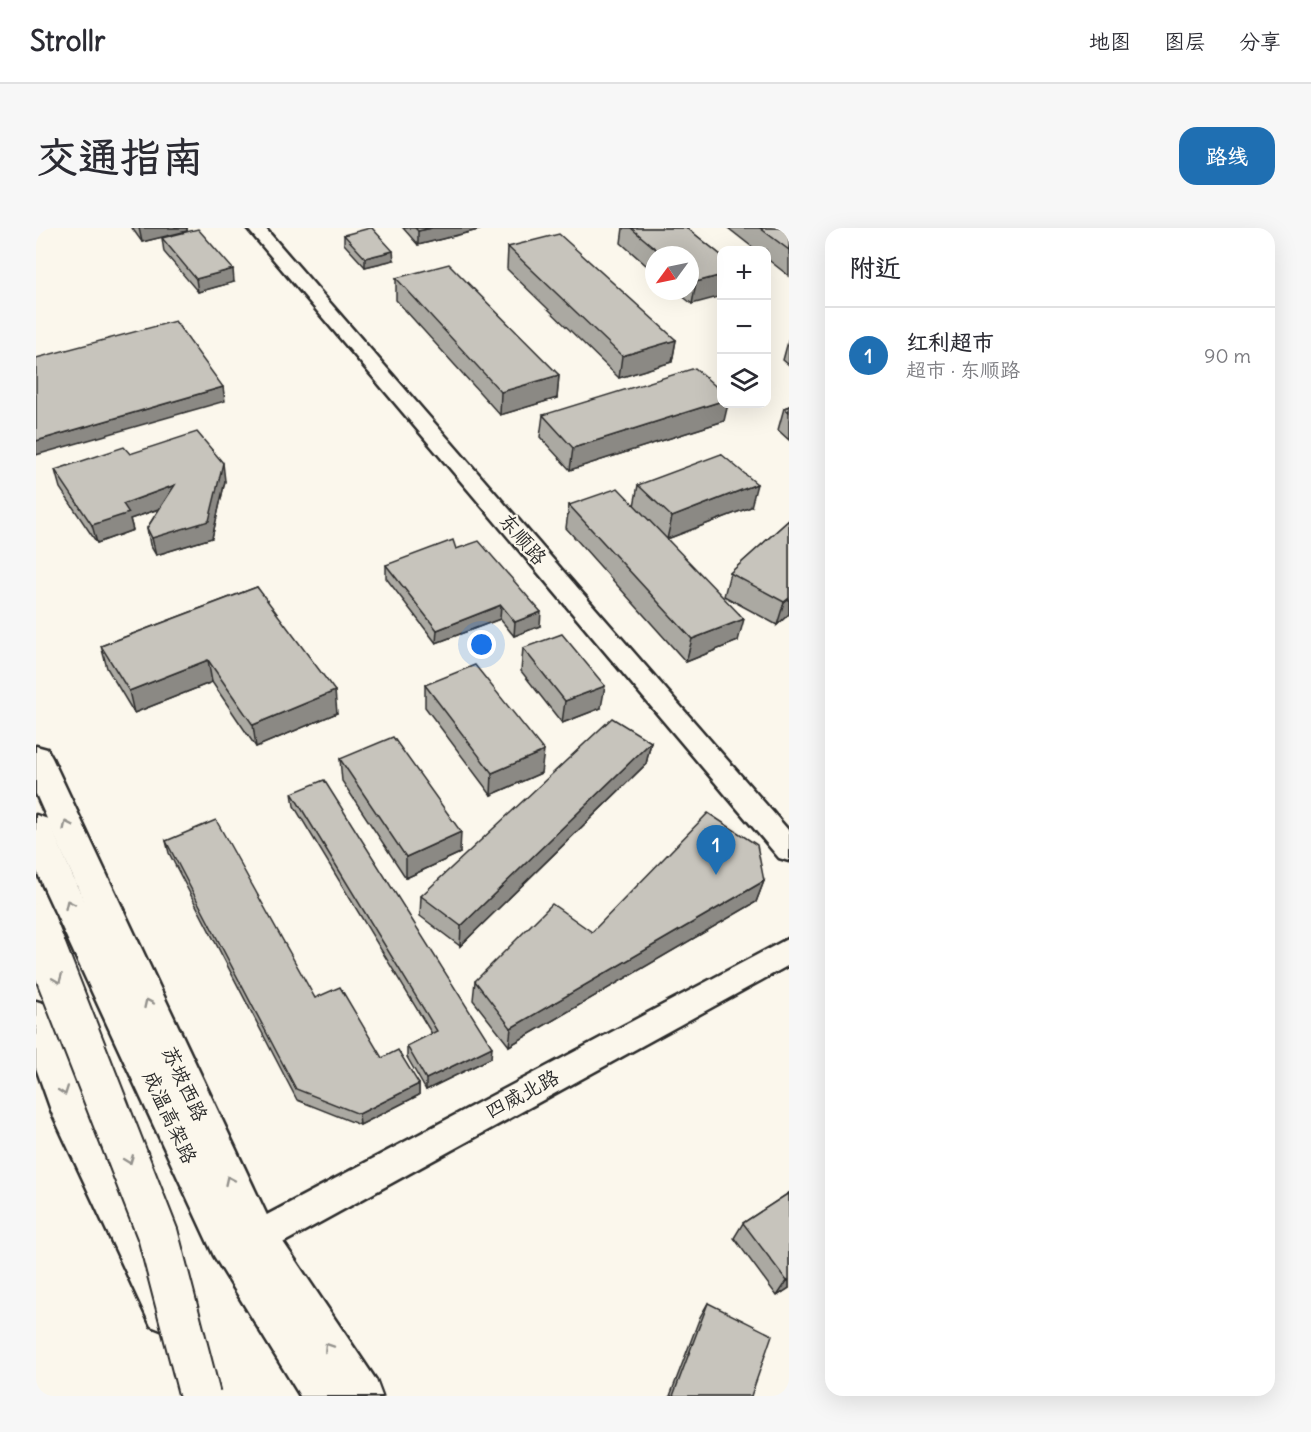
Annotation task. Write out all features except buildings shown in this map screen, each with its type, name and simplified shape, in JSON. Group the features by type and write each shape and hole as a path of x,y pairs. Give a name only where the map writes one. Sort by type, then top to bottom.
{"main road":[{"name":"苏坡西路","path":"36,758 256,1239 360,1396"},
{"name":"成温高架路","path":"36,828 60,886 229,1241 325,1396"},
{"path":"36,924 158,1235 200,1396"},
{"path":"36,1017 72,1113 207,1396"}],"street":[{"name":"东顺路","path":"256,228 789,850"},
{"name":"四威北路","path":"256,1239 789,950"}],"place":[{"name":"红利超市","path":"716,875"}]}
